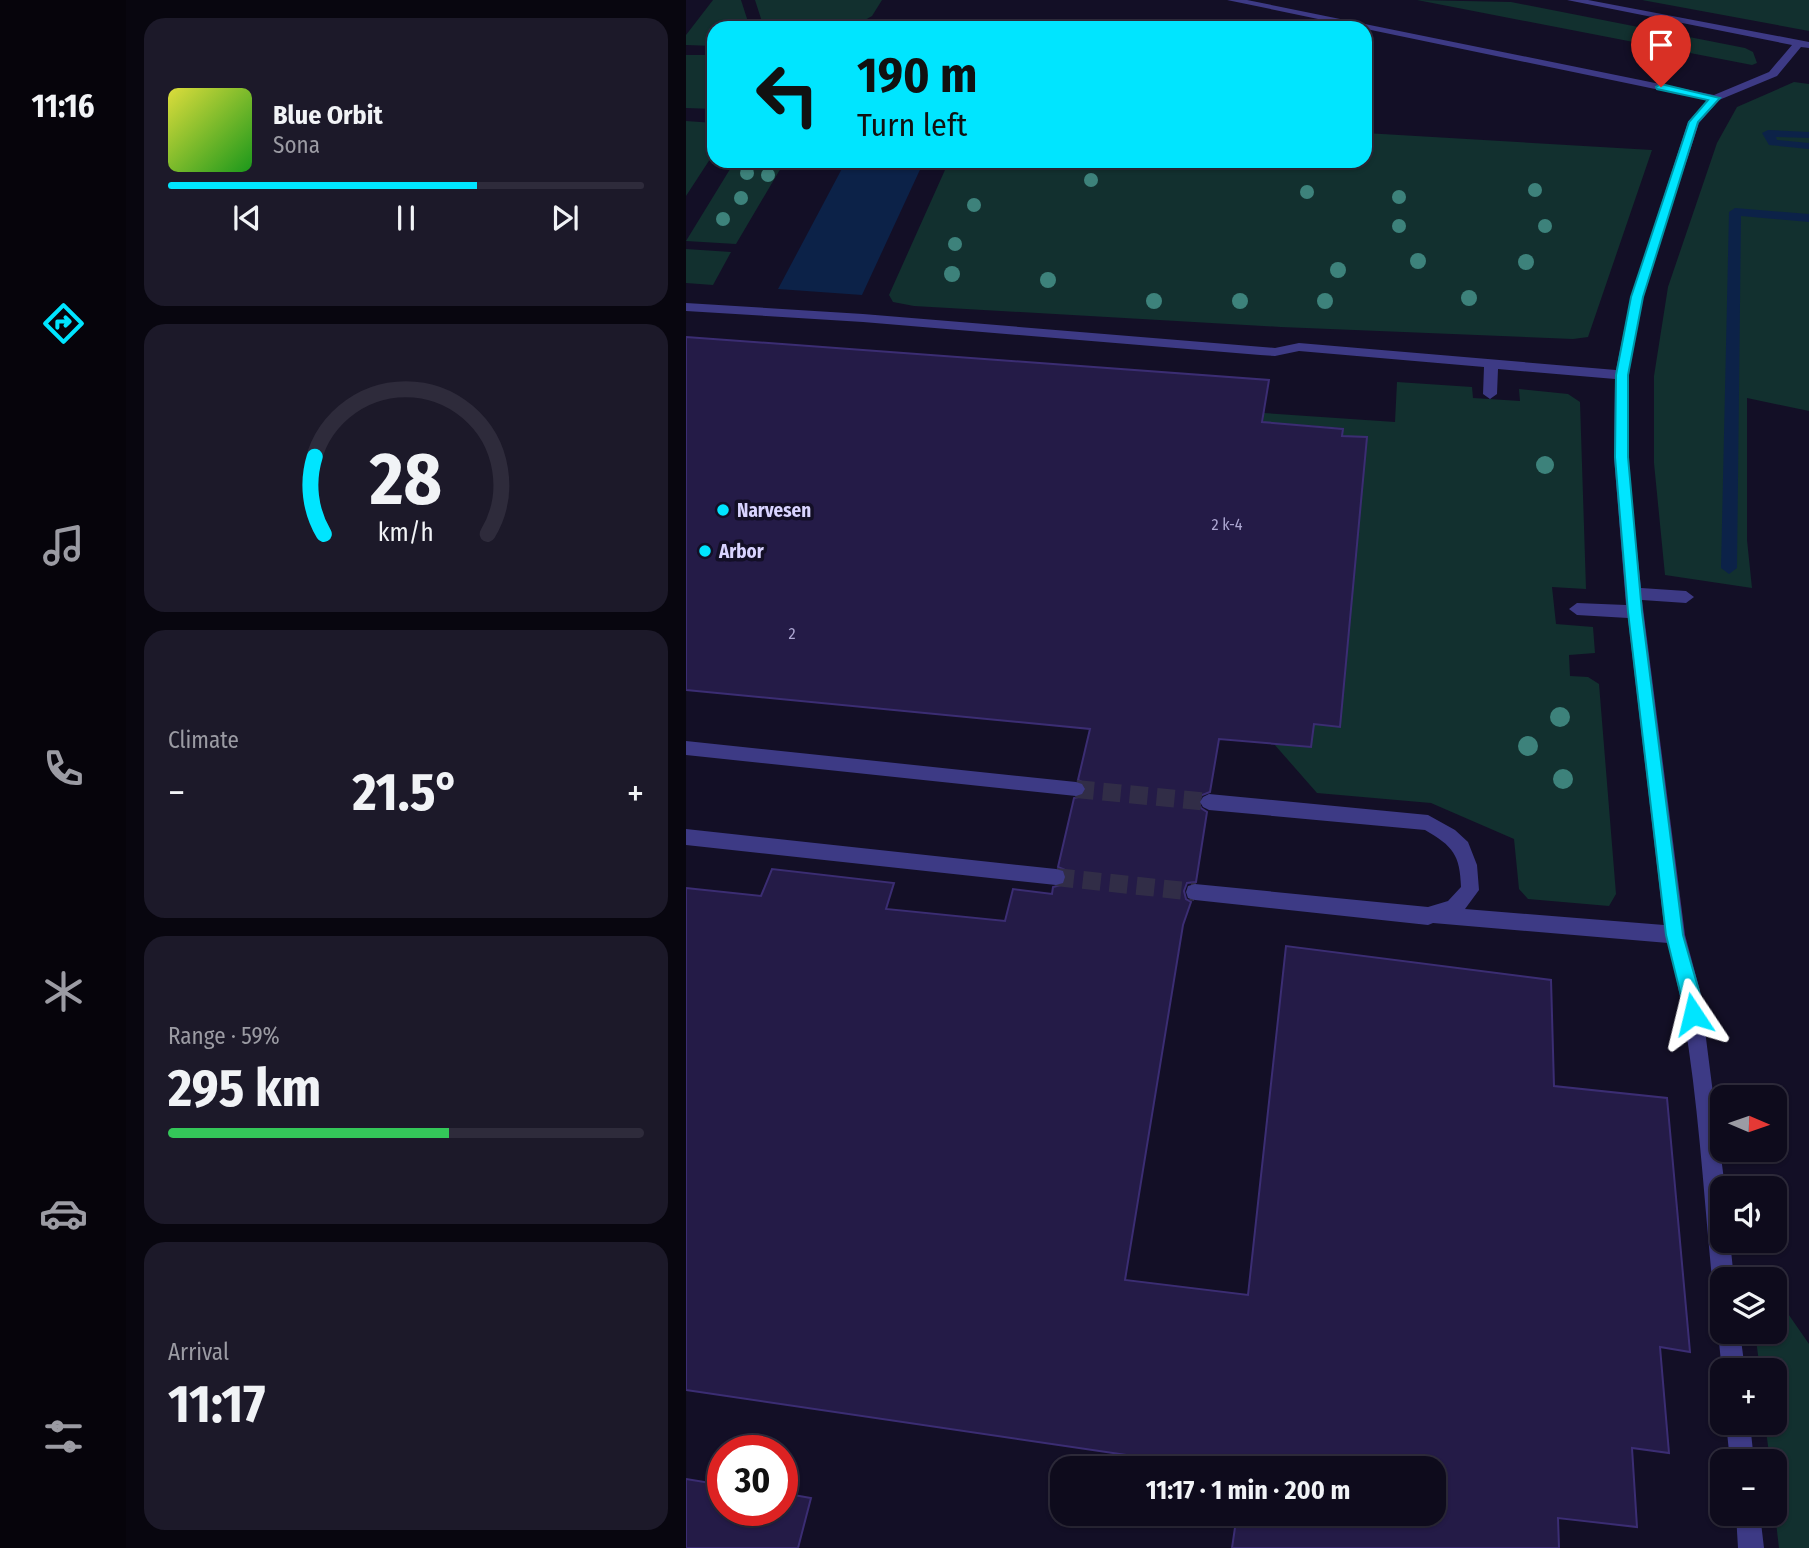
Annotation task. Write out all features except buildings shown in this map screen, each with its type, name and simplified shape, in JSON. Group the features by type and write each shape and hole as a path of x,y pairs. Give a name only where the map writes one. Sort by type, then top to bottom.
{"street":[{"path":"1232,0 1336,21"},
{"path":"1572,0 1804,44"},
{"path":"1372,28 1715,98"},
{"path":"1722,1267 1692,1004 1675,935 1635,612 1621,457 1622,375 1637,297 1694,122 1715,98 1773,75 1804,44"},
{"path":"686,307 876,319 1275,352 1299,346 1622,375"},
{"path":"1490,394 1491,363"},
{"path":"1633,593 1686,597"},
{"path":"1577,609 1635,612"},
{"path":"687,752 1076,789"},
{"path":"1209,802 1428,823 1455,838 1470,864 1470,890 1454,908 1428,916"},
{"path":"686,836 1056,877"},
{"path":"1195,892 1428,916 1612,928 1675,935"},
{"path":"1749,1526 1751,1548"}],"green space":[{"path":"713,0 741,0 748,21 707,21 707,46 686,45 686,35"},
{"path":"755,0 882,0 872,16 863,21 762,21"},
{"path":"1417,0 1511,2 1745,48 1753,52 1757,63 1752,65"},
{"path":"1642,0 1809,0 1809,31"},
{"path":"686,55 707,55 707,109 686,108"},
{"path":"1794,82 1809,84 1809,411 1747,398 1747,540 1752,588 1665,575 1654,463 1654,376 1668,287 1717,143 1737,107"},
{"path":"686,121 707,122 707,164 686,196"},
{"path":"1372,133 1652,150 1588,337 1573,339 1281,327 914,306 893,302 889,295 946,168 1372,168"},
{"path":"731,168 781,168 736,244 686,241"},
{"path":"686,249 731,252 713,285 686,283"},
{"path":"1397,382 1472,387 1473,398 1520,401 1519,389 1568,394 1580,402 1586,589 1552,587 1556,624 1593,627 1595,653 1569,655 1570,676 1588,677 1599,684 1616,894 1609,906 1528,899 1519,889 1514,839 1431,803 1317,793 1274,744 1310,747 1314,724 1339,727 1366,437 1342,436 1343,428 1263,422 1264,413 1395,422"},
{"path":"1787,1312 1809,1344 1809,1548 1779,1548 1776,1526 1787,1526 1787,1449 1768,1449 1767,1435 1787,1435 1787,1358 1758,1358 1757,1344 1787,1344"}],"water":[{"path":"842,168 921,168 862,295 778,289"}],"waterway":[{"path":"1809,135 1768,133 1773,143 1809,146"},
{"path":"1729,568 1735,212 1809,218"}],"tunnel":[{"path":"1076,789 1209,802"},
{"path":"1056,877 1195,892"}],"place":[{"name":"Narvesen","path":"723,510"},
{"name":"Arbor","path":"705,551"}],"route":[{"path":"1661,87 1715,98 1694,122 1682,156 1637,297 1622,375 1621,457 1635,612 1675,935 1690,991 1693,1014"}]}
